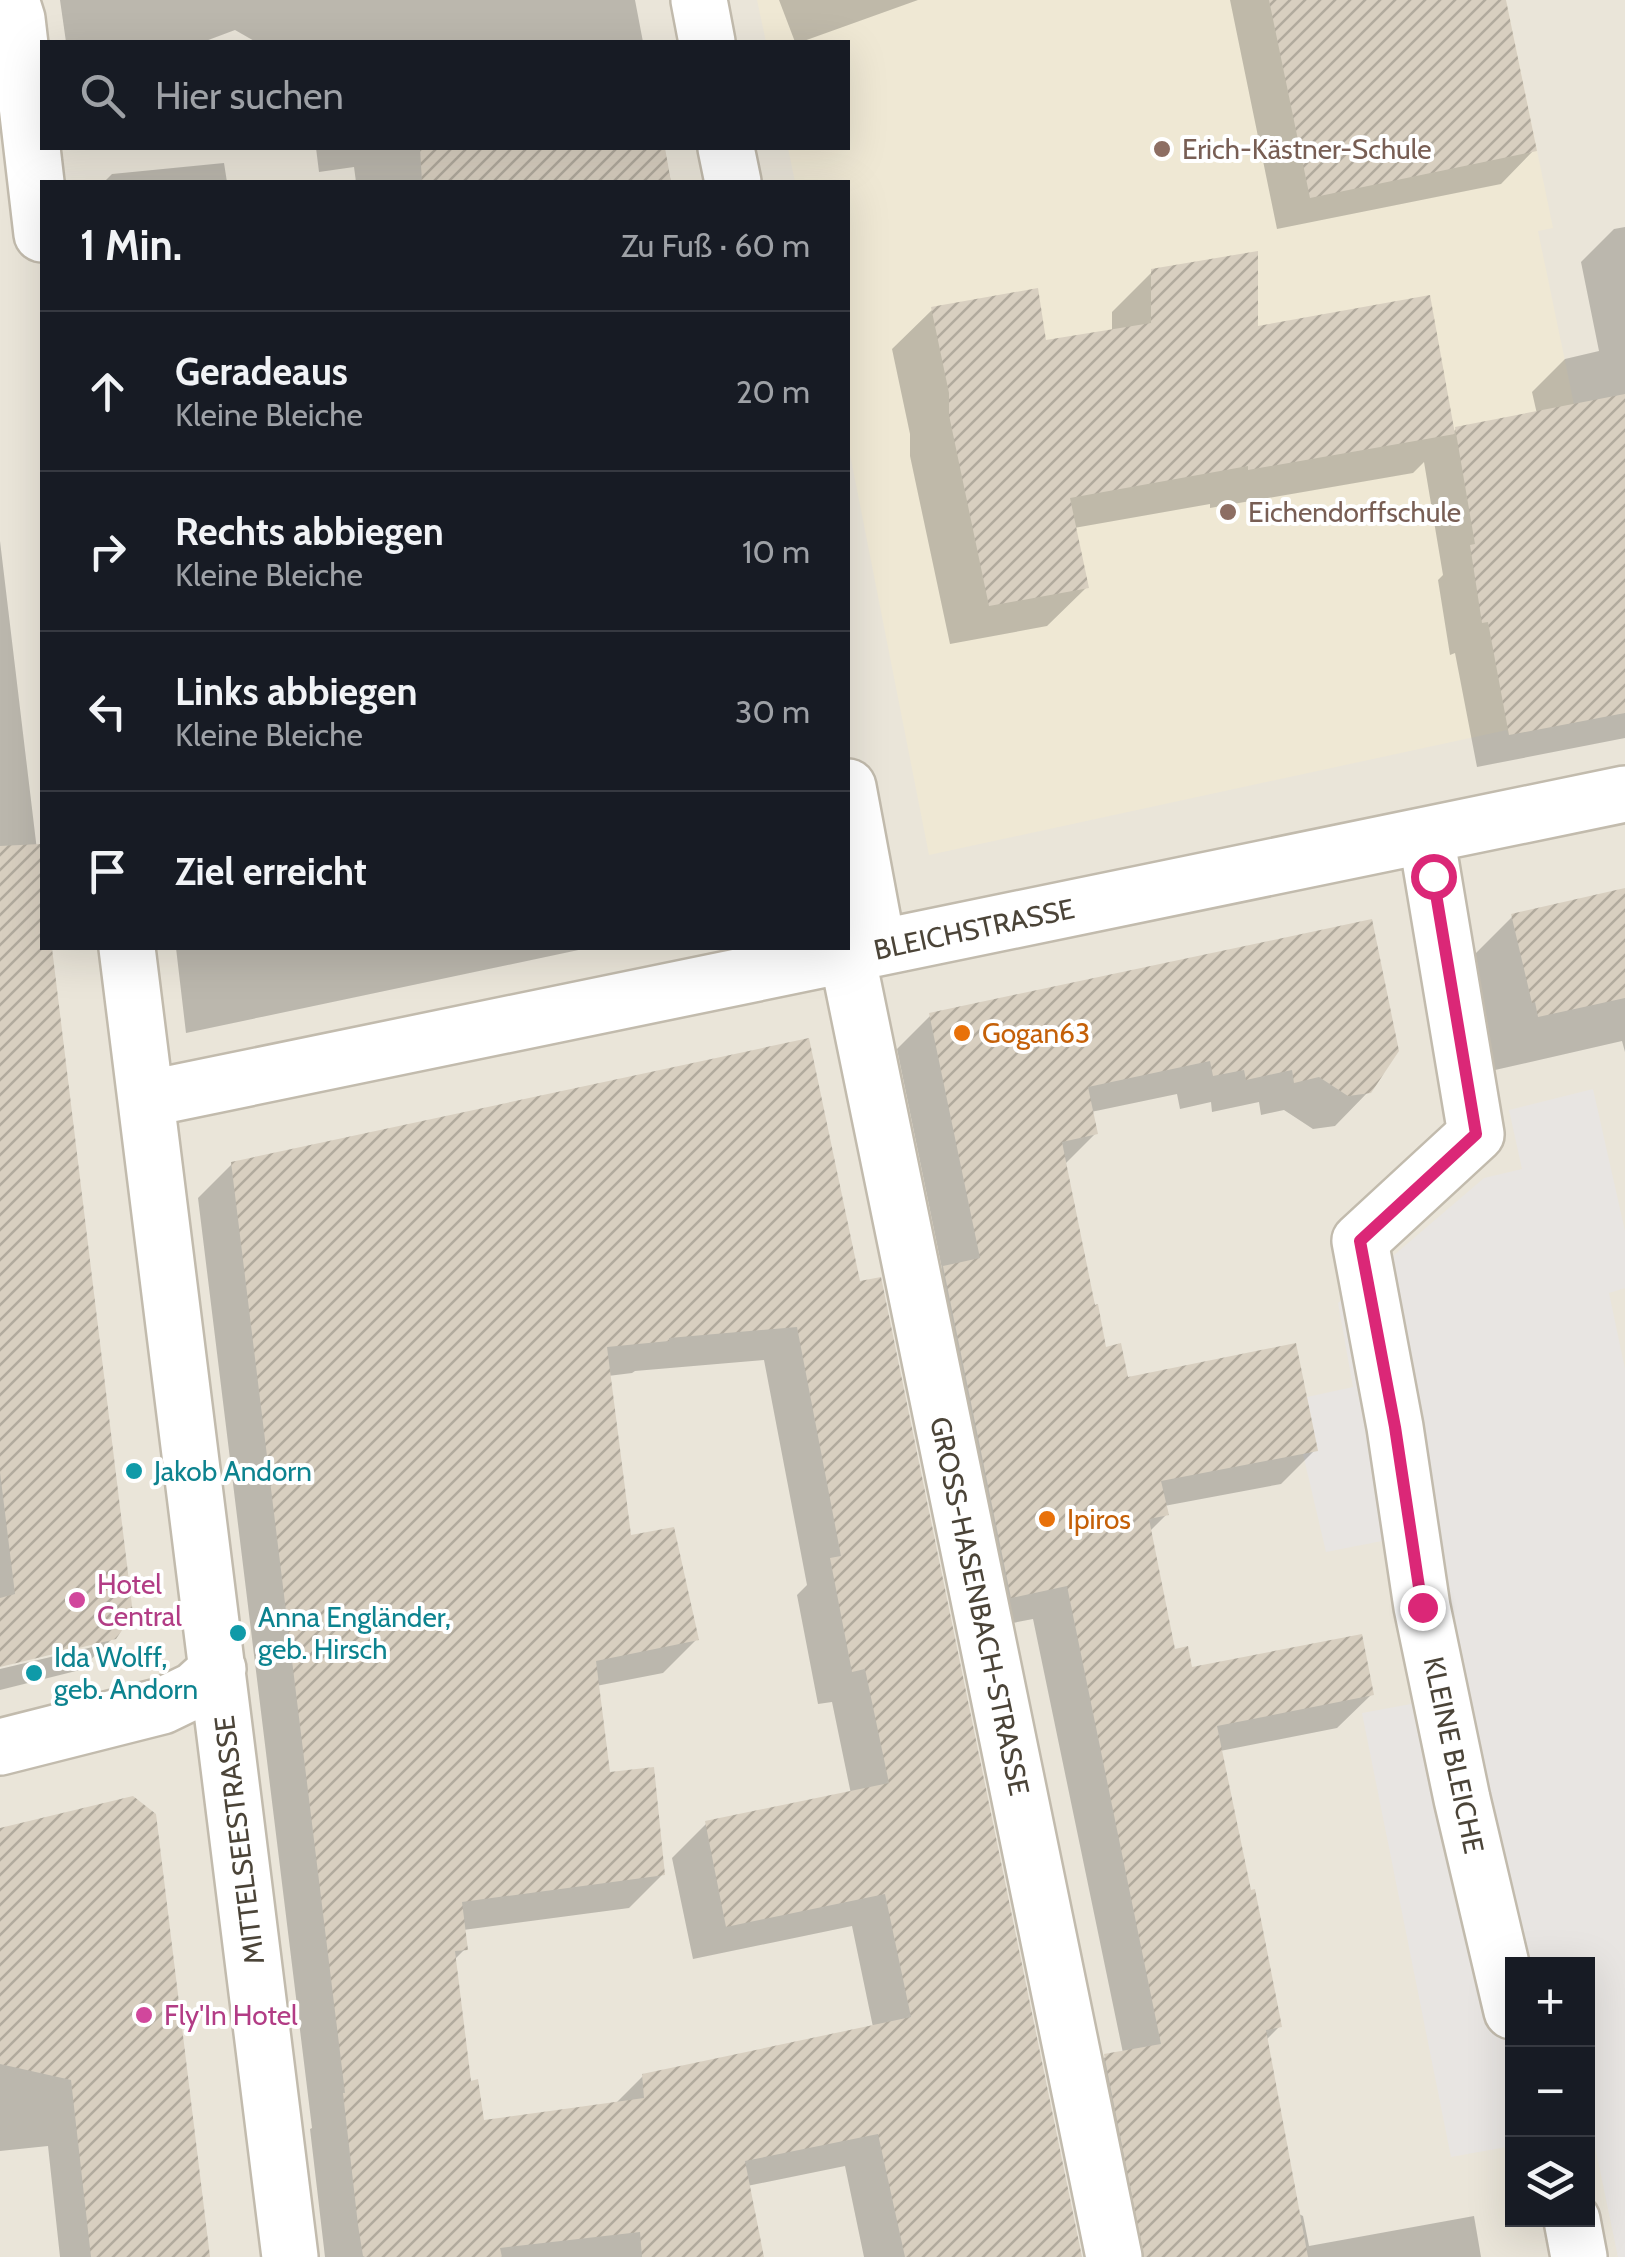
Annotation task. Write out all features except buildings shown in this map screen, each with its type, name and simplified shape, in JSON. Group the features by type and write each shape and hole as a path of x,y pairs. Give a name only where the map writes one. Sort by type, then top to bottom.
{"street":[{"path":"10,0 17,19 40,217"},
{"path":"698,0 706,40"},
{"path":"726,150 733,180"},
{"name":"BLEICHSTRASSE","path":"146,1099 1625,794"},
{"name":"GROSS-HASENBACH-STRASSE","path":"850,809 863,952 1114,2257"},
{"name":"KLEINE BLEICHE","path":"1426,834 1476,1134 1360,1241 1395,1427 1422,1607 1505,1982"},
{"name":"MITTELSEESTRASSE","path":"127,950 290,2257"},
{"path":"0,1747 162,1706 195,1690 218,1669"},
{"path":"1573,2227 1579,2257"}],"shaded area":[{"path":"0,0 1625,0 1625,2257 0,2257"},
{"name":"Eichendorffschule","path":"757,0 1506,0 1553,228 1538,231 1586,462 1587,720 1509,735 1507,730 929,855 850,454 850,180 795,180 788,150 850,150 850,40 766,40"},
{"path":"1593,1089 1625,1231 1625,1288 1609,1293 1625,1369 1625,2257 1618,2257 1595,2146 1595,1957 1505,1957 1505,2147 1451,2157 1362,1713 1411,1704 1405,1644 1387,1558 1382,1541 1326,1552 1303,1454 1318,1450 1307,1397 1353,1387 1338,1303 1484,1178 1522,1169 1509,1110"}],"place":[{"name":"Erich-Kästner-Schule","path":"1162,149"},
{"name":"Eichendorffschule","path":"1228,512"},
{"name":"Gogan63","path":"962,1033"},
{"name":"Jakob Andorn","path":"134,1471"},
{"name":"Ipiros","path":"1047,1519"},
{"name":"Hotel Central","path":"77,1600"},
{"name":"Anna Engländer, geb. Hirsch","path":"238,1633"},
{"name":"Ida Wolff, geb. Andorn","path":"34,1673"},
{"name":"Fly'In Hotel","path":"144,2015"}],"route":[{"path":"1422,1607 1395,1427 1360,1241 1476,1134 1433,876"}]}
